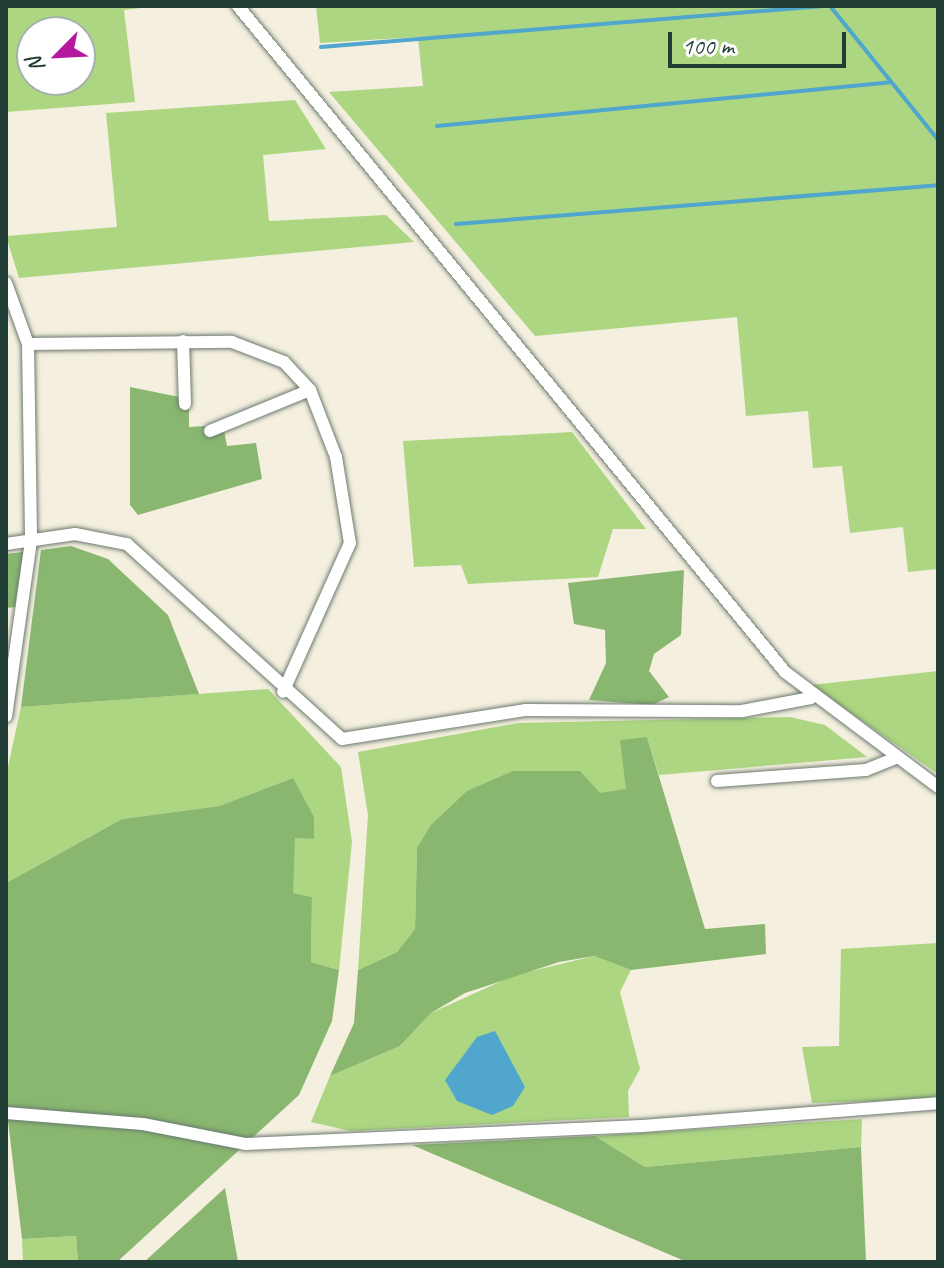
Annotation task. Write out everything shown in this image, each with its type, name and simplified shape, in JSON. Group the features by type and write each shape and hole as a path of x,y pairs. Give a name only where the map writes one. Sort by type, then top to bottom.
{"street":[{"path":"238,6 811,698 938,787"},
{"path":"6,283 28,344 31,541 6,716"},
{"path":"28,344 183,341 265,351 310,390 336,457 350,543 283,692"},
{"path":"183,341 185,404"},
{"path":"210,431 310,390"},
{"path":"6,544 75,534 127,544 283,692 342,739 525,710 728,711 811,698"},
{"path":"717,781 866,770 896,758"},
{"path":"6,1113 143,1124 246,1144 642,1126 938,1103"}],"green space":[{"path":"6,6 157,6 124,10 135,102 6,112"},
{"path":"316,6 938,6 938,569 908,572 903,527 850,533 842,466 813,468 808,411 746,416 737,317 535,336 329,92 423,86 418,37 320,43"},
{"path":"295,100 326,149 263,155 269,221 386,215 414,242 19,278 6,236 117,227 106,113"},
{"path":"130,387 189,399 189,427 223,425 227,446 256,443 262,479 138,515 130,505"},
{"path":"572,432 646,529 613,529 598,577 468,584 461,565 414,567 403,441"},
{"path":"71,546 108,559 168,615 199,694 21,707 41,550"},
{"path":"23,552 15,607 6,608 6,554"},
{"path":"684,570 681,635 654,654 649,671 669,697 652,705 589,700 606,663 605,630 574,624 568,583"},
{"path":"938,671 938,774 811,685"},
{"path":"268,689 341,767 352,842 339,970 311,962 312,897 292,893 293,778 219,806 122,819 6,883 6,776 21,707"},
{"path":"790,717 825,725 867,757 659,775 647,737 626,789 417,848 415,929 397,952 358,970 368,815 358,752 519,723"},
{"path":"647,737 705,929 765,924 766,954 631,970 594,956 559,962 465,993 431,1013 400,1046 330,1076 354,1023 358,970 397,952 415,929 417,848 431,825 467,791 513,771 580,771 600,793 626,789 620,740"},
{"path":"293,778 314,817 314,839 295,838 293,893 312,897 311,962 339,970 332,1021 299,1095 117,1262 78,1262 76,1236 22,1239 6,1104 6,883 122,819 219,806"},
{"path":"938,943 938,1099 812,1103 802,1047 839,1046 841,949"},
{"path":"594,956 631,970 620,992 640,1069 628,1091 629,1117 350,1131 311,1122 330,1076 400,1046 431,1013 515,975"},
{"path":"862,1119 861,1147 645,1167 595,1136"},
{"path":"595,1136 645,1167 861,1147 866,1262 687,1262 412,1145"},
{"path":"225,1188 238,1262 144,1262"},
{"path":"76,1236 78,1262 23,1262 22,1239"}],"water":[{"path":"495,1031 525,1087 513,1106 492,1115 457,1101 445,1080 477,1037"}],"waterway":[{"path":"321,47 823,6"},
{"path":"830,6 938,140"},
{"path":"437,126 891,82"},
{"path":"456,224 938,185"}]}
